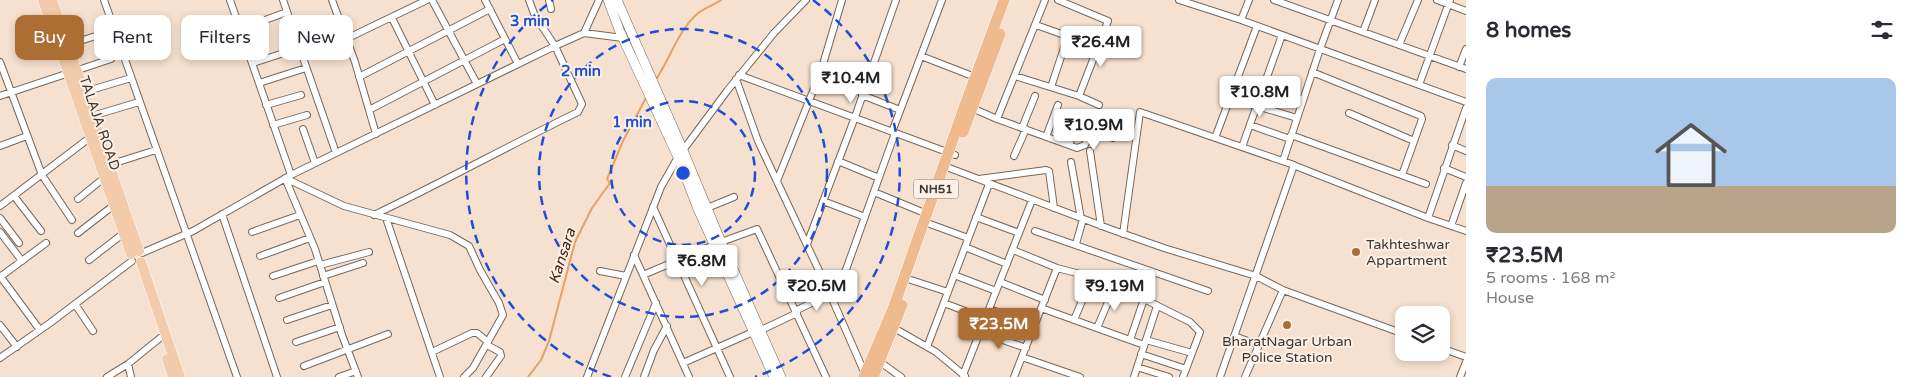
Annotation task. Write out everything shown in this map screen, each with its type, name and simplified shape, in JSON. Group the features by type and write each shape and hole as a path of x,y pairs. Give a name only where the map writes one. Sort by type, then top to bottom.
{"highway":[{"name":"NH51","path":"952,154 975,77 1004,0"},
{"name":"NH51","path":"868,376 880,362 894,328 947,167 972,108 1012,0"},
{"name":"NH51","path":"868,376 929,219"}],"main road":[{"name":"TALAJA ROAD","path":"43,0 72,71 84,92 92,116 94,135 104,178 124,233 136,257 173,377"},
{"name":"TALAJA ROAD","path":"52,0 72,71 136,257 180,377"}],"street":[{"path":"104,0 109,15"},
{"path":"230,0 235,15"},
{"path":"283,0 288,15"},
{"path":"332,0 337,15"},
{"path":"353,36 427,0"},
{"path":"432,0 477,84"},
{"path":"485,0 518,64"},
{"path":"374,215 447,180 578,112 582,104 555,46 535,16 529,0"},
{"path":"549,0 551,9"},
{"path":"584,33 599,0"},
{"path":"608,0 623,38 644,71"},
{"path":"617,0 644,71 707,208 717,244"},
{"path":"587,377 661,186 689,142 738,77 774,33 806,0"},
{"path":"777,181 821,71 842,0"},
{"path":"807,244 896,0"},
{"path":"834,303 879,178 900,110 942,0"},
{"path":"996,119 1045,0"},
{"path":"1058,0 1108,21 1079,96"},
{"path":"1076,8 1079,0"},
{"path":"1179,0 1241,20 1466,102"},
{"path":"1241,20 1249,0"},
{"path":"1274,0 1463,68 1466,49"},
{"path":"1283,161 1338,0"},
{"path":"1363,32 1376,0"},
{"path":"1399,45 1418,0"},
{"path":"1437,0 1449,2 1466,11"},
{"path":"1419,85 1449,2"},
{"path":"359,77 490,10"},
{"path":"269,19 287,12"},
{"path":"392,18 435,105"},
{"path":"1036,25 1098,47"},
{"path":"1215,138 1257,26"},
{"path":"0,358 136,257 185,234 315,163 584,33 623,38"},
{"path":"1242,147 1282,35"},
{"path":"1051,87 1068,36"},
{"path":"369,110 505,39"},
{"path":"253,63 279,55"},
{"path":"921,56 975,77"},
{"path":"353,59 376,134"},
{"path":"0,96 107,60"},
{"path":"125,60 237,377"},
{"path":"252,60 300,215 319,263 357,374 340,377"},
{"path":"303,60 336,153"},
{"path":"0,62 42,175 72,220"},
{"path":"259,83 306,68"},
{"path":"1312,72 1420,114 1422,119 1402,175"},
{"path":"1015,76 1079,96 1099,105"},
{"path":"738,77 810,100 952,154"},
{"path":"738,77 758,141 868,376"},
{"path":"84,92 131,78"},
{"path":"1264,86 1303,100"},
{"path":"266,105 301,95"},
{"path":"862,95 900,110"},
{"path":"1014,156 1035,96"},
{"path":"1230,98 1297,118"},
{"path":"92,116 140,102"},
{"path":"1046,137 1058,105"},
{"path":"972,108 996,119 1077,148 1083,146 1092,130 1113,138"},
{"path":"1428,218 1466,108"},
{"path":"1123,234 1140,112 1283,161 1466,231"},
{"path":"1349,113 1414,141"},
{"path":"1069,145 1080,114"},
{"path":"273,124 307,115"},
{"path":"1250,125 1291,137 1426,184"},
{"path":"303,129 315,163"},
{"path":"0,206 94,135"},
{"path":"0,146 27,136"},
{"path":"1452,145 1466,151"},
{"path":"118,162 156,150"},
{"path":"1090,152 1101,226"},
{"path":"681,154 774,377"},
{"path":"838,161 879,178"},
{"path":"1071,162 1082,219 1076,244"},
{"path":"1220,377 1293,165"},
{"path":"947,167 1123,234 1256,276 1283,290 1395,331"},
{"path":"1444,168 1466,177"},
{"path":"978,179 1049,171 1054,208"},
{"path":"288,177 344,206 450,235 469,246 503,316 473,368 464,377"},
{"path":"78,199 104,178"},
{"path":"1451,226 1463,202 1466,183"},
{"path":"927,347 988,184"},
{"path":"874,192 968,238"},
{"path":"14,196 41,231"},
{"path":"707,208 734,197"},
{"path":"894,328 936,352 964,376 1032,200"},
{"path":"823,201 865,217"},
{"path":"78,233 114,205"},
{"path":"653,207 730,377"},
{"path":"222,214 277,377"},
{"path":"252,232 300,215"},
{"path":"976,217 1019,233"},
{"path":"0,218 19,243"},
{"path":"386,218 440,377"},
{"path":"644,276 754,229 758,230 826,377"},
{"path":"1035,230 1208,291"},
{"path":"0,232 22,262"},
{"path":"89,260 124,233"},
{"path":"260,256 310,238"},
{"path":"40,330 0,276 46,243"},
{"path":"965,247 1007,264"},
{"path":"1013,250 1057,268 1092,277 1190,322 1200,332 1183,377"},
{"path":"273,276 369,252"},
{"path":"634,255 689,377"},
{"path":"280,298 363,263"},
{"path":"1014,377 1057,268"},
{"path":"600,271 626,276"},
{"path":"954,275 996,291"},
{"path":"1074,320 1092,277"},
{"path":"911,280 948,292"},
{"path":"1000,282 1044,300"},
{"path":"1097,328 1114,288"},
{"path":"1245,377 1283,290"},
{"path":"683,363 756,332 830,294"},
{"path":"1130,340 1144,300"},
{"path":"625,377 656,303"},
{"path":"944,303 1030,336"},
{"path":"75,304 93,330"},
{"path":"287,320 332,305"},
{"path":"1134,377 1157,306"},
{"path":"990,308 1035,324"},
{"path":"1041,308 1130,340 1192,353"},
{"path":"0,325 17,347"},
{"path":"644,377 654,350 667,326"},
{"path":"296,342 340,327"},
{"path":"756,332 781,377"},
{"path":"980,332 1026,348"},
{"path":"432,352 472,333 477,333 500,352 501,356 486,377"},
{"path":"304,366 388,334"},
{"path":"1234,336 1259,345"},
{"path":"107,377 128,364 160,338"},
{"path":"1450,351 1466,357"},
{"path":"1142,354 1186,369"},
{"path":"1022,357 1080,377"},
{"path":"880,362 901,377"},
{"path":"1460,377 1466,362"},
{"path":"128,364 131,377"},
{"path":"1137,367 1170,377"},
{"path":"1055,377 1058,369"}],"waterway":[{"name":"Kansara","path":"655,81 690,21 700,12 721,0"},
{"name":"Kansara","path":"528,377 541,360 549,341 575,242 592,208 610,183 607,179 623,141 647,96"}],"place":[{"name":"Takhteshwar Appartment","path":"1356,252"},
{"name":"BharatNagar Urban Police Station","path":"1287,325"}]}
